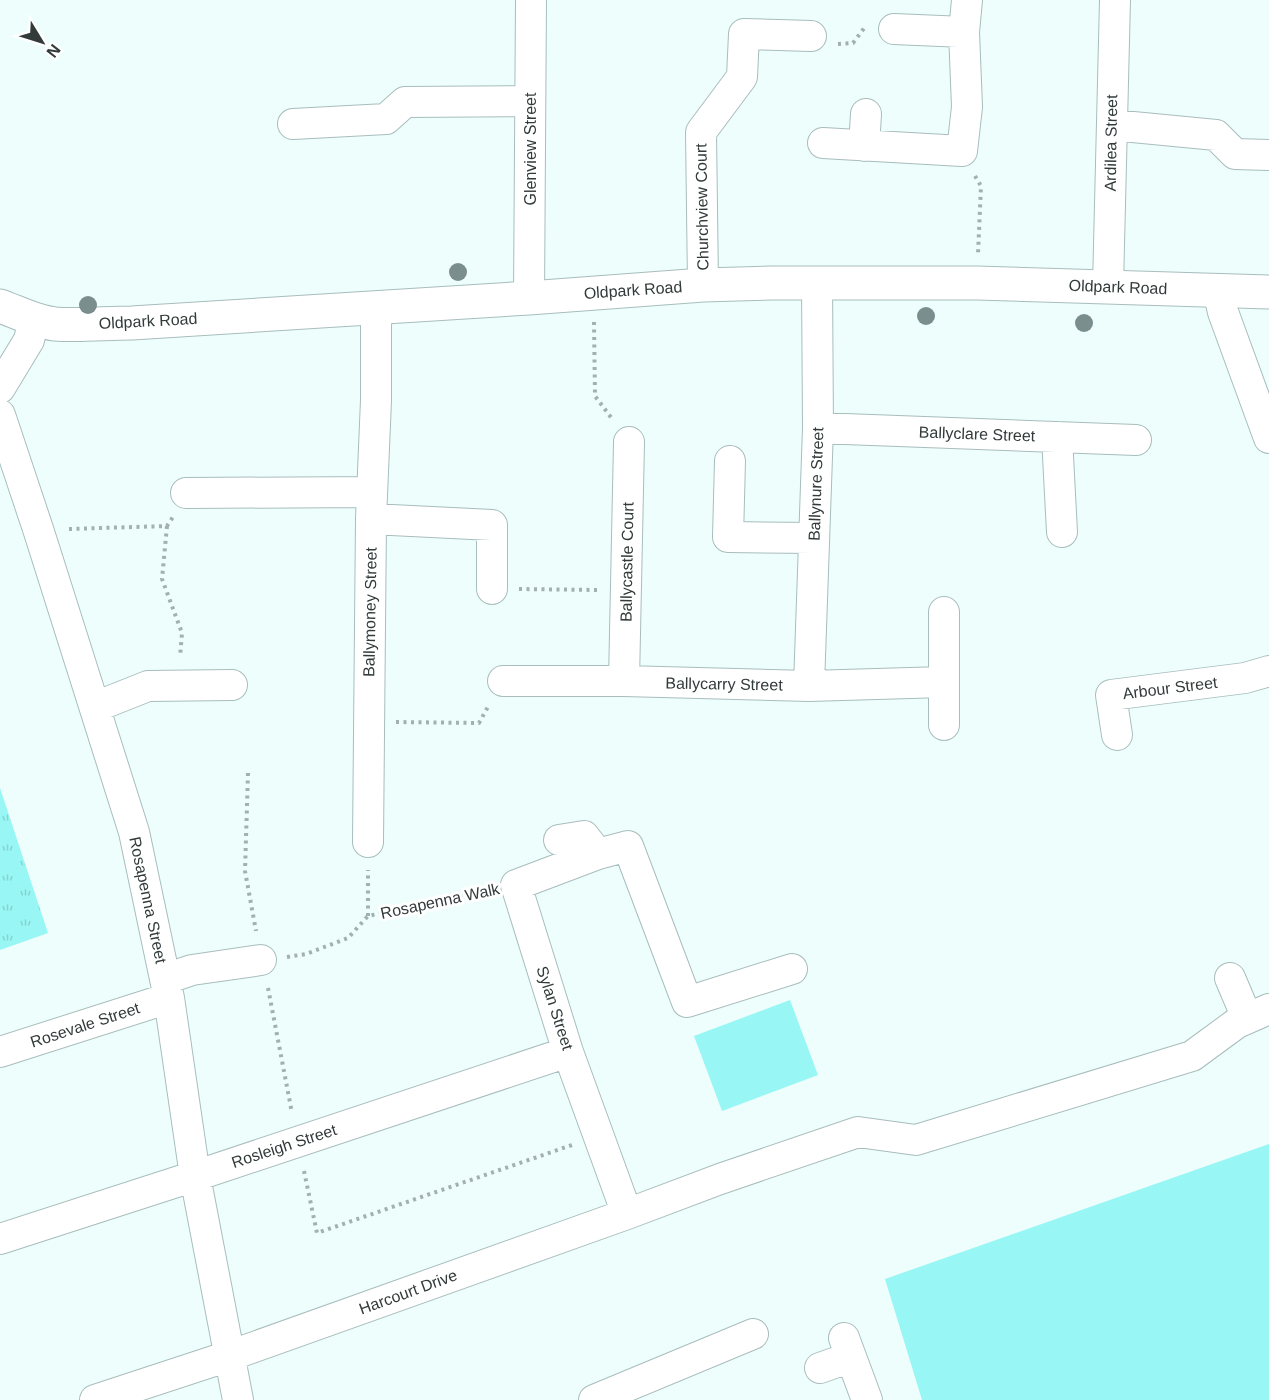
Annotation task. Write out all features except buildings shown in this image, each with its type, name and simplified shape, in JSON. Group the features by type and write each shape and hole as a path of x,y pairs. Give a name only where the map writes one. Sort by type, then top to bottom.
{"main road":[{"name":"Oldpark Road","path":"0,306 53,323 132,323 703,285 816,282 977,283 1269,292"}],"street":[{"name":"Glenview Street","path":"529,298 531,0"},
{"path":"823,143 962,151 967,107 964,32 967,0"},
{"name":"Ardilea Street","path":"1108,286 1115,0"},
{"path":"894,29 964,32"},
{"name":"Churchview Court","path":"703,285 701,132 742,77 744,34 811,36"},
{"path":"293,124 386,119 405,102 530,100"},
{"path":"864,146 866,114"},
{"path":"1112,125 1217,123 1235,154 1269,155"},
{"name":"Ballynure Street","path":"808,686 818,428 816,282"},
{"path":"1218,291 1223,312 1269,438"},
{"name":"Ballymoney Street","path":"368,842 371,505 376,400 377,308"},
{"path":"0,388 29,340 34,318"},
{"name":"Rosapenna Street","path":"0,415 134,832 167,988 195,1176 238,1400"},
{"name":"Ballyclare Street","path":"818,428 1136,440"},
{"path":"1057,437 1062,532"},
{"name":"Ballycastle Court","path":"624,681 629,442"},
{"path":"730,461 728,537 814,538"},
{"path":"186,493 371,505 492,525 492,589"},
{"path":"944,612 944,726"},
{"name":"Arbour Street","path":"1117,735 1111,695 1245,678 1269,671"},
{"name":"Ballycarry Street","path":"503,681 624,681 808,686 944,682"},
{"path":"95,707 148,686 232,685"},
{"path":"559,840 584,836 598,854"},
{"path":"516,885 598,854 628,846 687,1002 792,969"},
{"name":"Sylan Street","path":"516,885 568,1052 627,1214"},
{"path":"167,988 192,970 261,960"},
{"path":"1230,978 1258,1014"},
{"name":"Rosevale Street","path":"0,1052 167,988"},
{"name":"Harcourt Drive","path":"95,1400 229,1356 720,1179 858,1132 916,1140 1192,1056 1237,1023 1258,1014"},
{"name":"Rosleigh Street","path":"0,1239 568,1052"},
{"path":"594,1400 753,1334"},
{"path":"820,1368 848,1348 867,1400"}],"path":[{"path":"811,36 835,44 853,43 867,25 876,24 894,29"},
{"path":"962,151 981,186 977,283"},
{"path":"594,320 595,396 629,442"},
{"path":"177,686 182,633 162,579 167,526 186,493"},
{"path":"39,532 60,529 167,526"},
{"path":"492,589 626,590"},
{"path":"368,722 479,723 503,681"},
{"path":"248,773 245,871 317,1233 598,1136"},
{"path":"368,842 368,916"},
{"name":"Rosapenna Walk","path":"261,960 306,954 348,938 368,916 516,885"}],"green space":[{"path":"0,788 48,933 0,950"},
{"path":"790,1000 818,1075 722,1111 694,1036"},
{"path":"1269,1144 1269,1400 922,1400 885,1279"}]}
